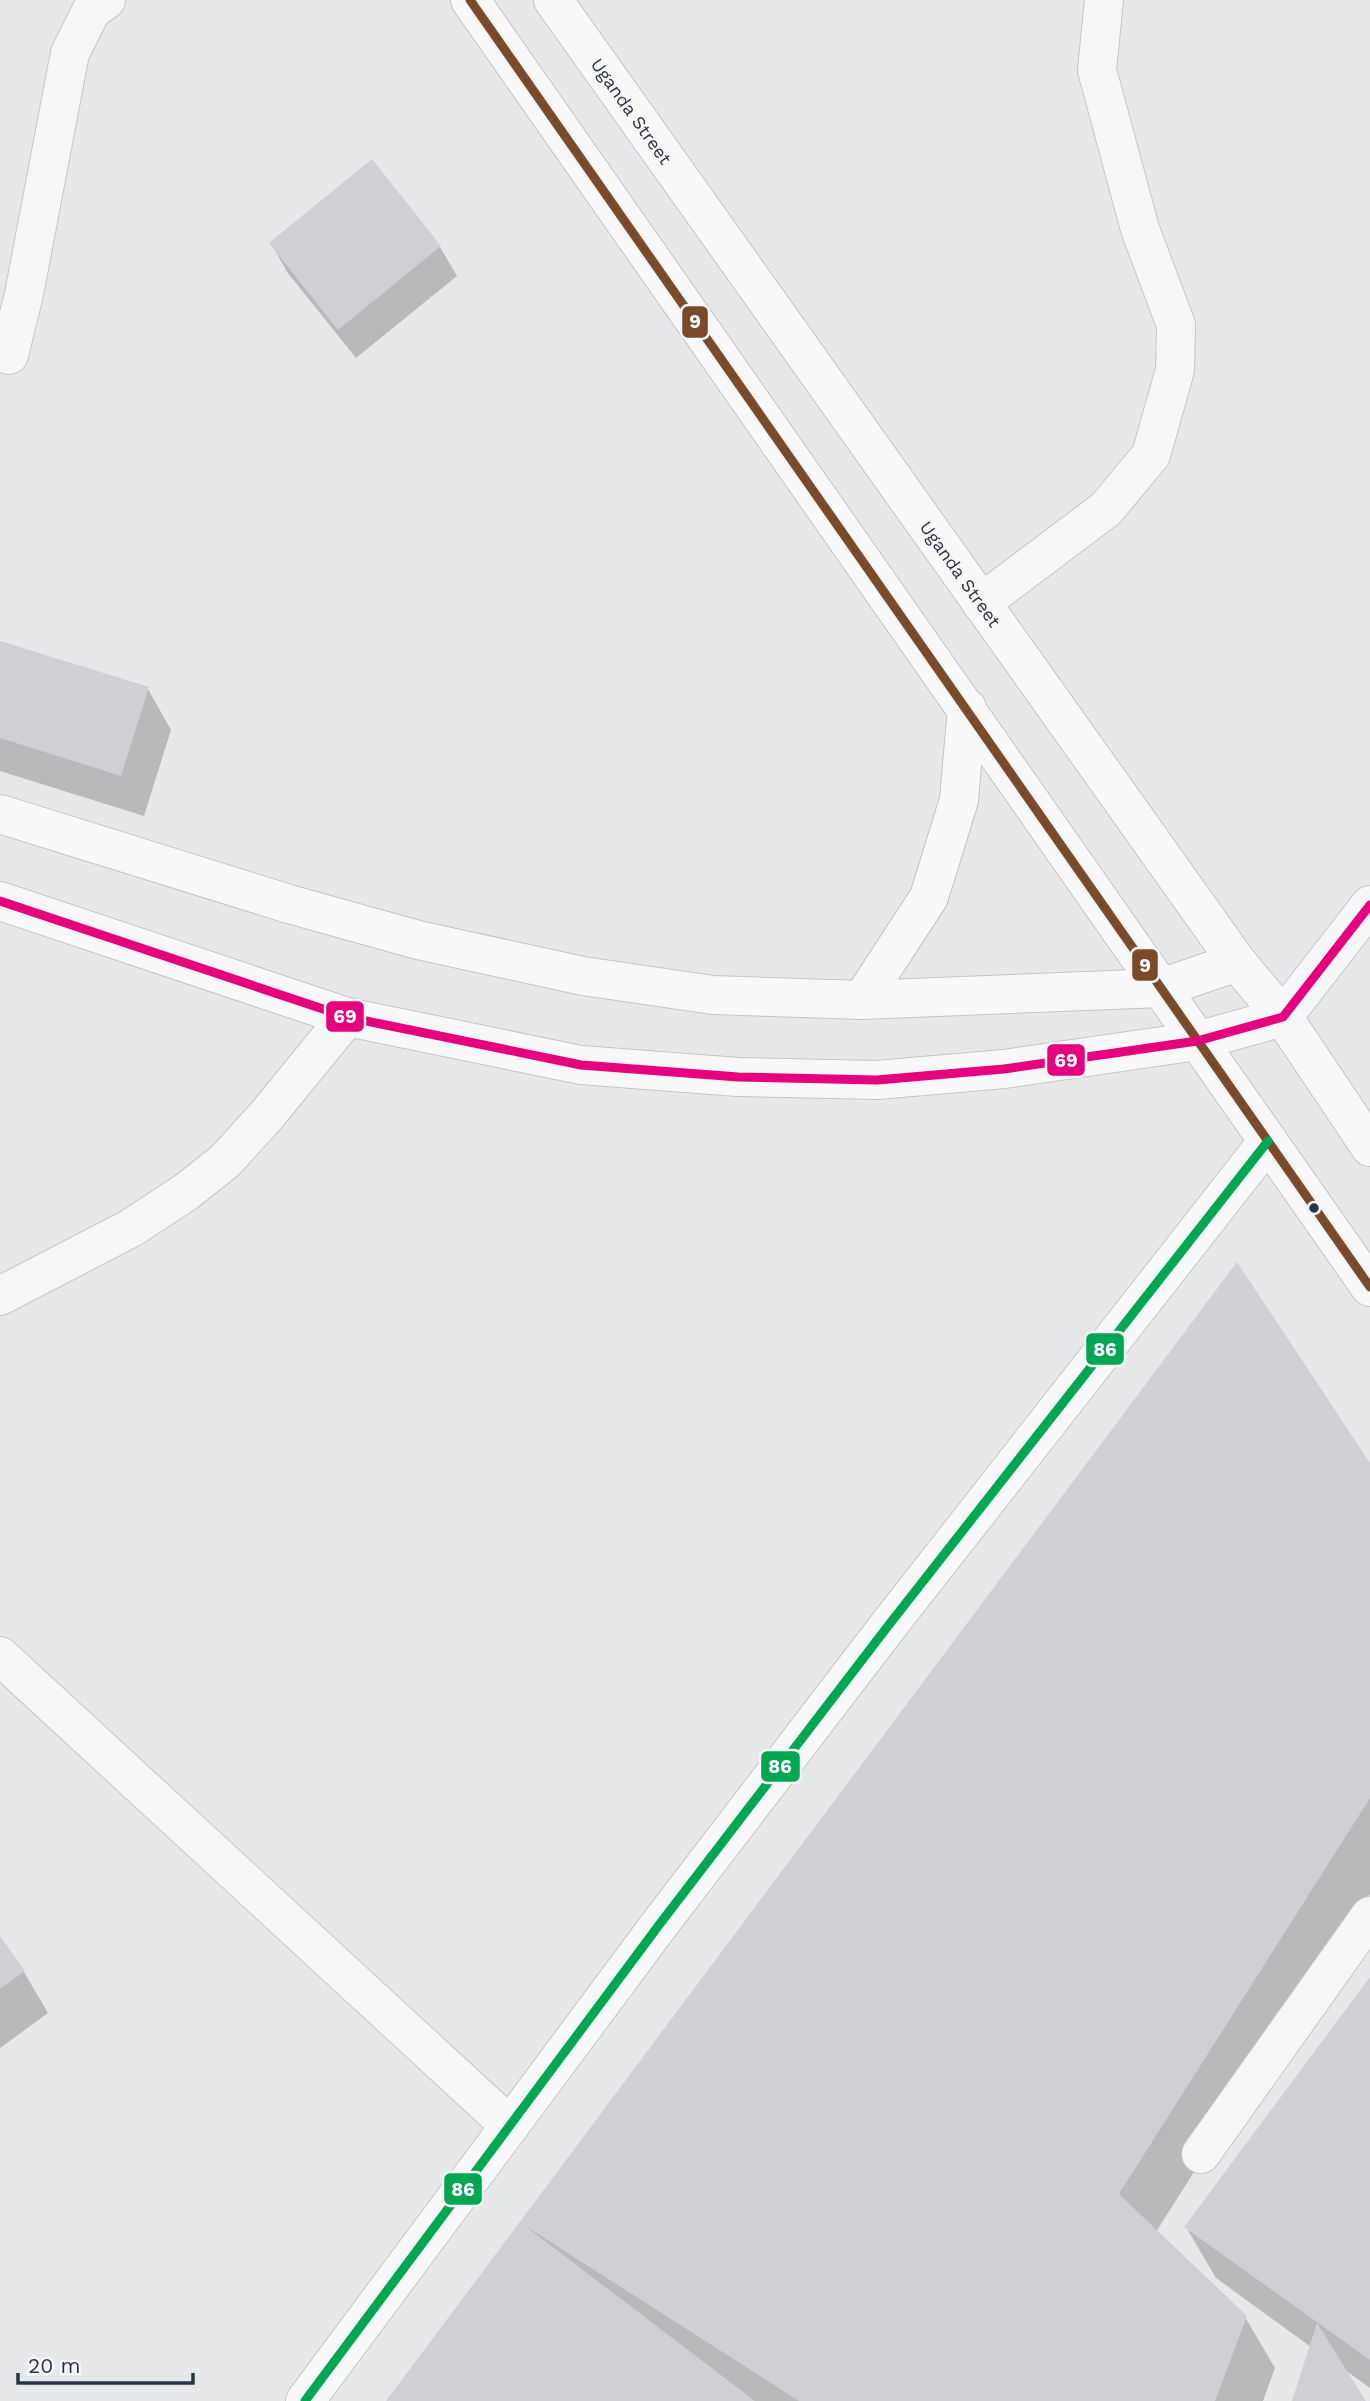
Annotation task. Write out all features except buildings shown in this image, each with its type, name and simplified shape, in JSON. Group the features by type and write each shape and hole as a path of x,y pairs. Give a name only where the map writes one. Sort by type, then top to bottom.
{"main road":[{"path":"470,0 1370,1287"},
{"name":"Uganda Street","path":"553,0 1237,962 1283,1017 1370,1147"},
{"path":"862,1000 929,897 959,800 967,708"},
{"path":"0,814 289,904 418,940 583,976 713,995 862,1000 1161,988 1237,962"},
{"path":"0,901 347,1017 581,1065 738,1077 877,1080 1004,1069 1197,1041 1283,1017"},
{"path":"305,2401 659,1925 880,1637 1268,1141"}],"street":[{"path":"9,355 24,294 70,53 91,11 106,0"},
{"path":"981,603 1106,509 1151,455 1175,370 1176,325 1140,229 1097,70 1104,0"},
{"path":"1283,1017 1370,905"},
{"path":"0,1296 131,1228 186,1192 225,1161 267,1116 347,1017"},
{"path":"0,1656 510,2126"},
{"path":"1201,2154 1370,1916"}],"transit line":[{"name":"9","path":"470,0 1370,1287"},
{"name":"69","path":"0,901 347,1017 581,1065 738,1077 877,1080 1004,1069 1197,1041 1283,1017 1370,905"},
{"name":"86","path":"305,2401 659,1925 888,1626 1268,1141"}]}
